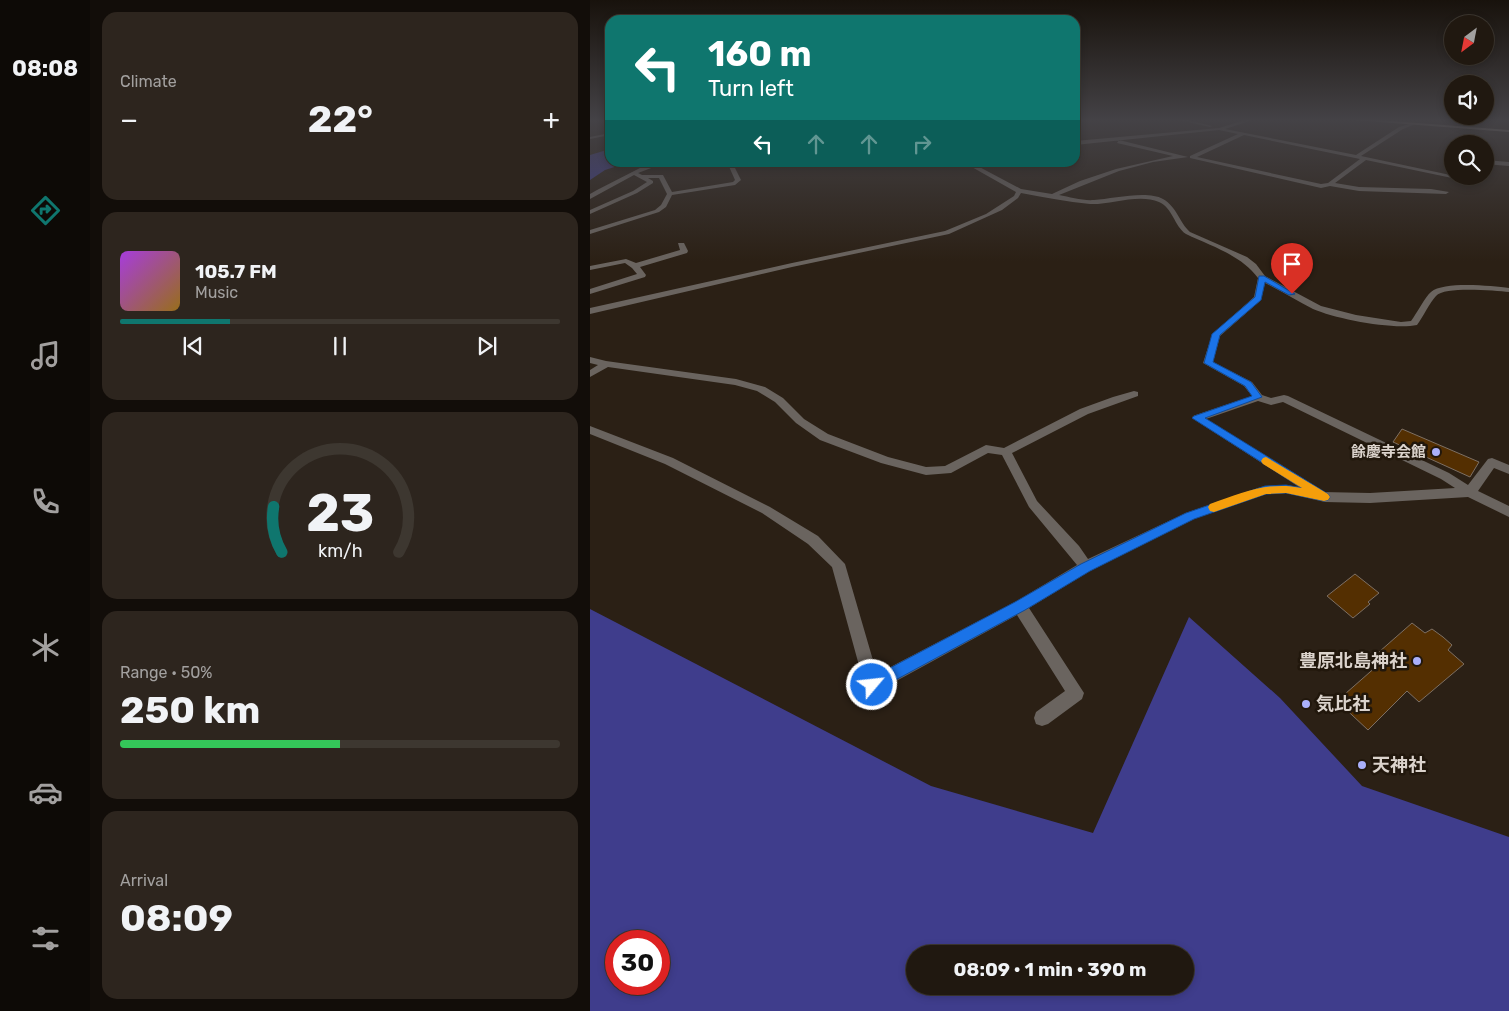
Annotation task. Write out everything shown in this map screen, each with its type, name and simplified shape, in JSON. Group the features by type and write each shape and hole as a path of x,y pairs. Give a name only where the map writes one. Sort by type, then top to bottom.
{"street":[{"path":"1053,196 1073,186 1132,166"},
{"path":"1232,166 1321,186 1330,184 1354,166"},
{"path":"1405,166 1444,174"},
{"path":"590,197 606,186 648,167"},
{"path":"670,194 735,183 738,180 732,167"},
{"path":"974,167 1019,191 1092,202 1129,197 1160,200 1172,208 1183,229 1199,239 1244,260 1253,266 1262,278 1324,310 1356,318 1401,325 1414,323 1428,305 1433,294 1441,289 1488,288 1509,290"},
{"path":"590,212 635,192 651,182 634,173"},
{"path":"641,177 661,176 670,194"},
{"path":"1330,184 1355,190 1398,188 1446,192"},
{"path":"590,311 792,265 947,233 960,229 1002,207 1017,198 1019,191"},
{"path":"590,232 657,211 664,206 670,194"},
{"path":"635,266 684,251 681,245"},
{"path":"590,268 626,261 635,266 642,275 590,292"},
{"path":"1262,278 1258,298 1216,334 1208,363 1248,384 1258,397 1271,402 1284,398 1445,476 1470,492 1509,512"},
{"path":"590,360 606,364 736,382 761,389 779,400 800,421 824,437 886,460 926,471 947,470 986,449 1006,452 1063,421 1113,399 1134,394"},
{"path":"590,374 606,364"},
{"path":"1258,397 1197,418 1324,497"},
{"path":"590,430 669,461 766,510 813,540 838,564 872,685 1020,606 1085,567 1190,516 1265,490 1286,489 1324,497 1370,498 1470,492"},
{"path":"1006,452 1038,512 1072,547 1085,567"},
{"path":"1470,492 1492,462 1509,470"},
{"path":"1020,606 1076,693 1042,718"}],"shaded area":[{"path":"590,166 614,167 605,170 590,180"},
{"path":"590,609 931,786 1093,833 1189,617 1280,698 1362,786 1509,837 1509,1011 590,1011"}],"building":[{"name":"餘慶寺会館","path":"1402,429 1479,462 1470,477 1393,442"},
{"path":"1355,574 1379,593 1368,602 1370,604 1353,618 1327,596"},
{"name":"豊原北島神社","path":"1412,623 1425,633 1432,629 1443,637 1452,645 1448,650 1464,664 1419,702 1407,691 1368,730 1337,701 1378,665 1371,659"}],"slow traffic":[{"path":"1214,507 1265,490 1286,489 1324,497 1266,461"}],"place":[{"name":"餘慶寺会館","path":"1436,452"},
{"name":"豊原北島神社","path":"1417,661"},
{"name":"気比社","path":"1306,704"},
{"name":"天神社","path":"1362,765"}],"route":[{"path":"872,685 1020,606 1085,567 1190,516 1265,490 1286,489 1324,497 1197,418 1258,397 1248,384 1208,363 1216,334 1258,298 1262,278 1292,294"}]}
